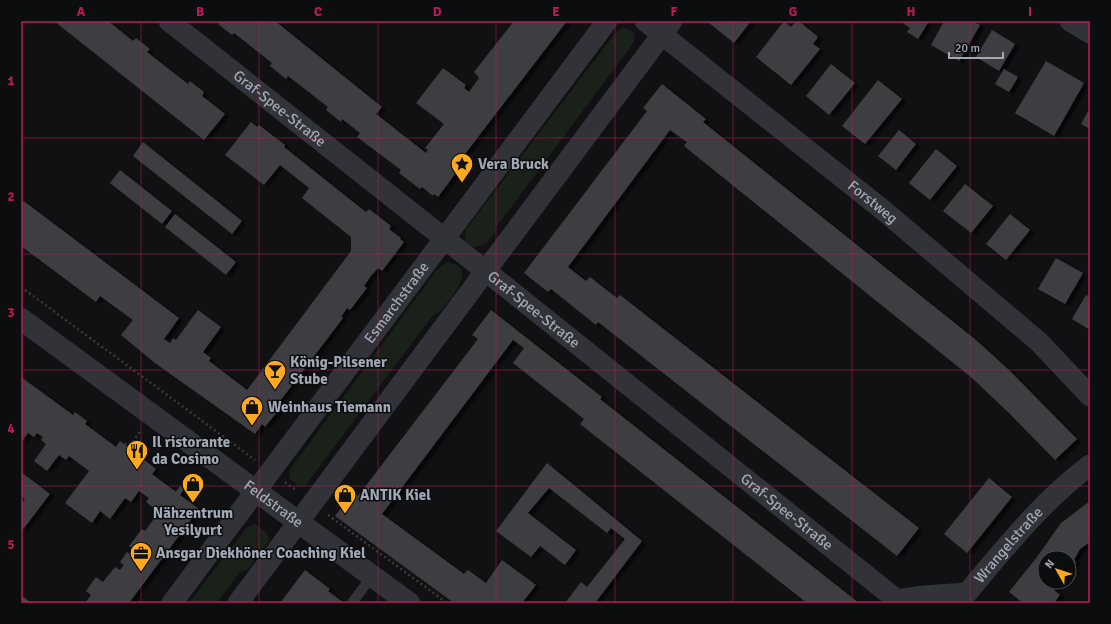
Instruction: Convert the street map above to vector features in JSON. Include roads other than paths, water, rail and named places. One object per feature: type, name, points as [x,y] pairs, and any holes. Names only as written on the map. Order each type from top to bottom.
[{"type":"street","name":"Graf-Spee-Straße","points":[[169,21],[485,271],[895,601]]},
{"type":"street","name":"Esmarchstraße","points":[[172,603],[443,238],[607,21]]},
{"type":"street","name":"Forstweg","points":[[644,21],[667,28],[1039,342],[1090,396]]},
{"type":"street","points":[[1070,21],[1090,33]]},
{"type":"street","points":[[238,603],[667,28]]},
{"type":"street","name":"Feldstraße","points":[[21,319],[409,603]]},
{"type":"street","name":"Wrangelstraße","points":[[895,601],[924,596],[967,594],[1028,521],[1067,482],[1090,465]]},
{"type":"lane","points":[[352,603],[372,576]]},
{"type":"place","name":"Vera Bruck","points":[[462,184]]},
{"type":"place","name":"König-Pilsener Stube","points":[[275,390]]},
{"type":"place","name":"Weinhaus Tiemann","points":[[252,426]]},
{"type":"place","name":"Il ristorante da Cosimo","points":[[137,470]]},
{"type":"place","name":"Nähzentrum Yesilyurt","points":[[193,504]]},
{"type":"place","name":"ANTIK Kiel","points":[[345,514]]},
{"type":"place","name":"Ansgar Diekhöner Coaching Kiel","points":[[141,572]]}]
